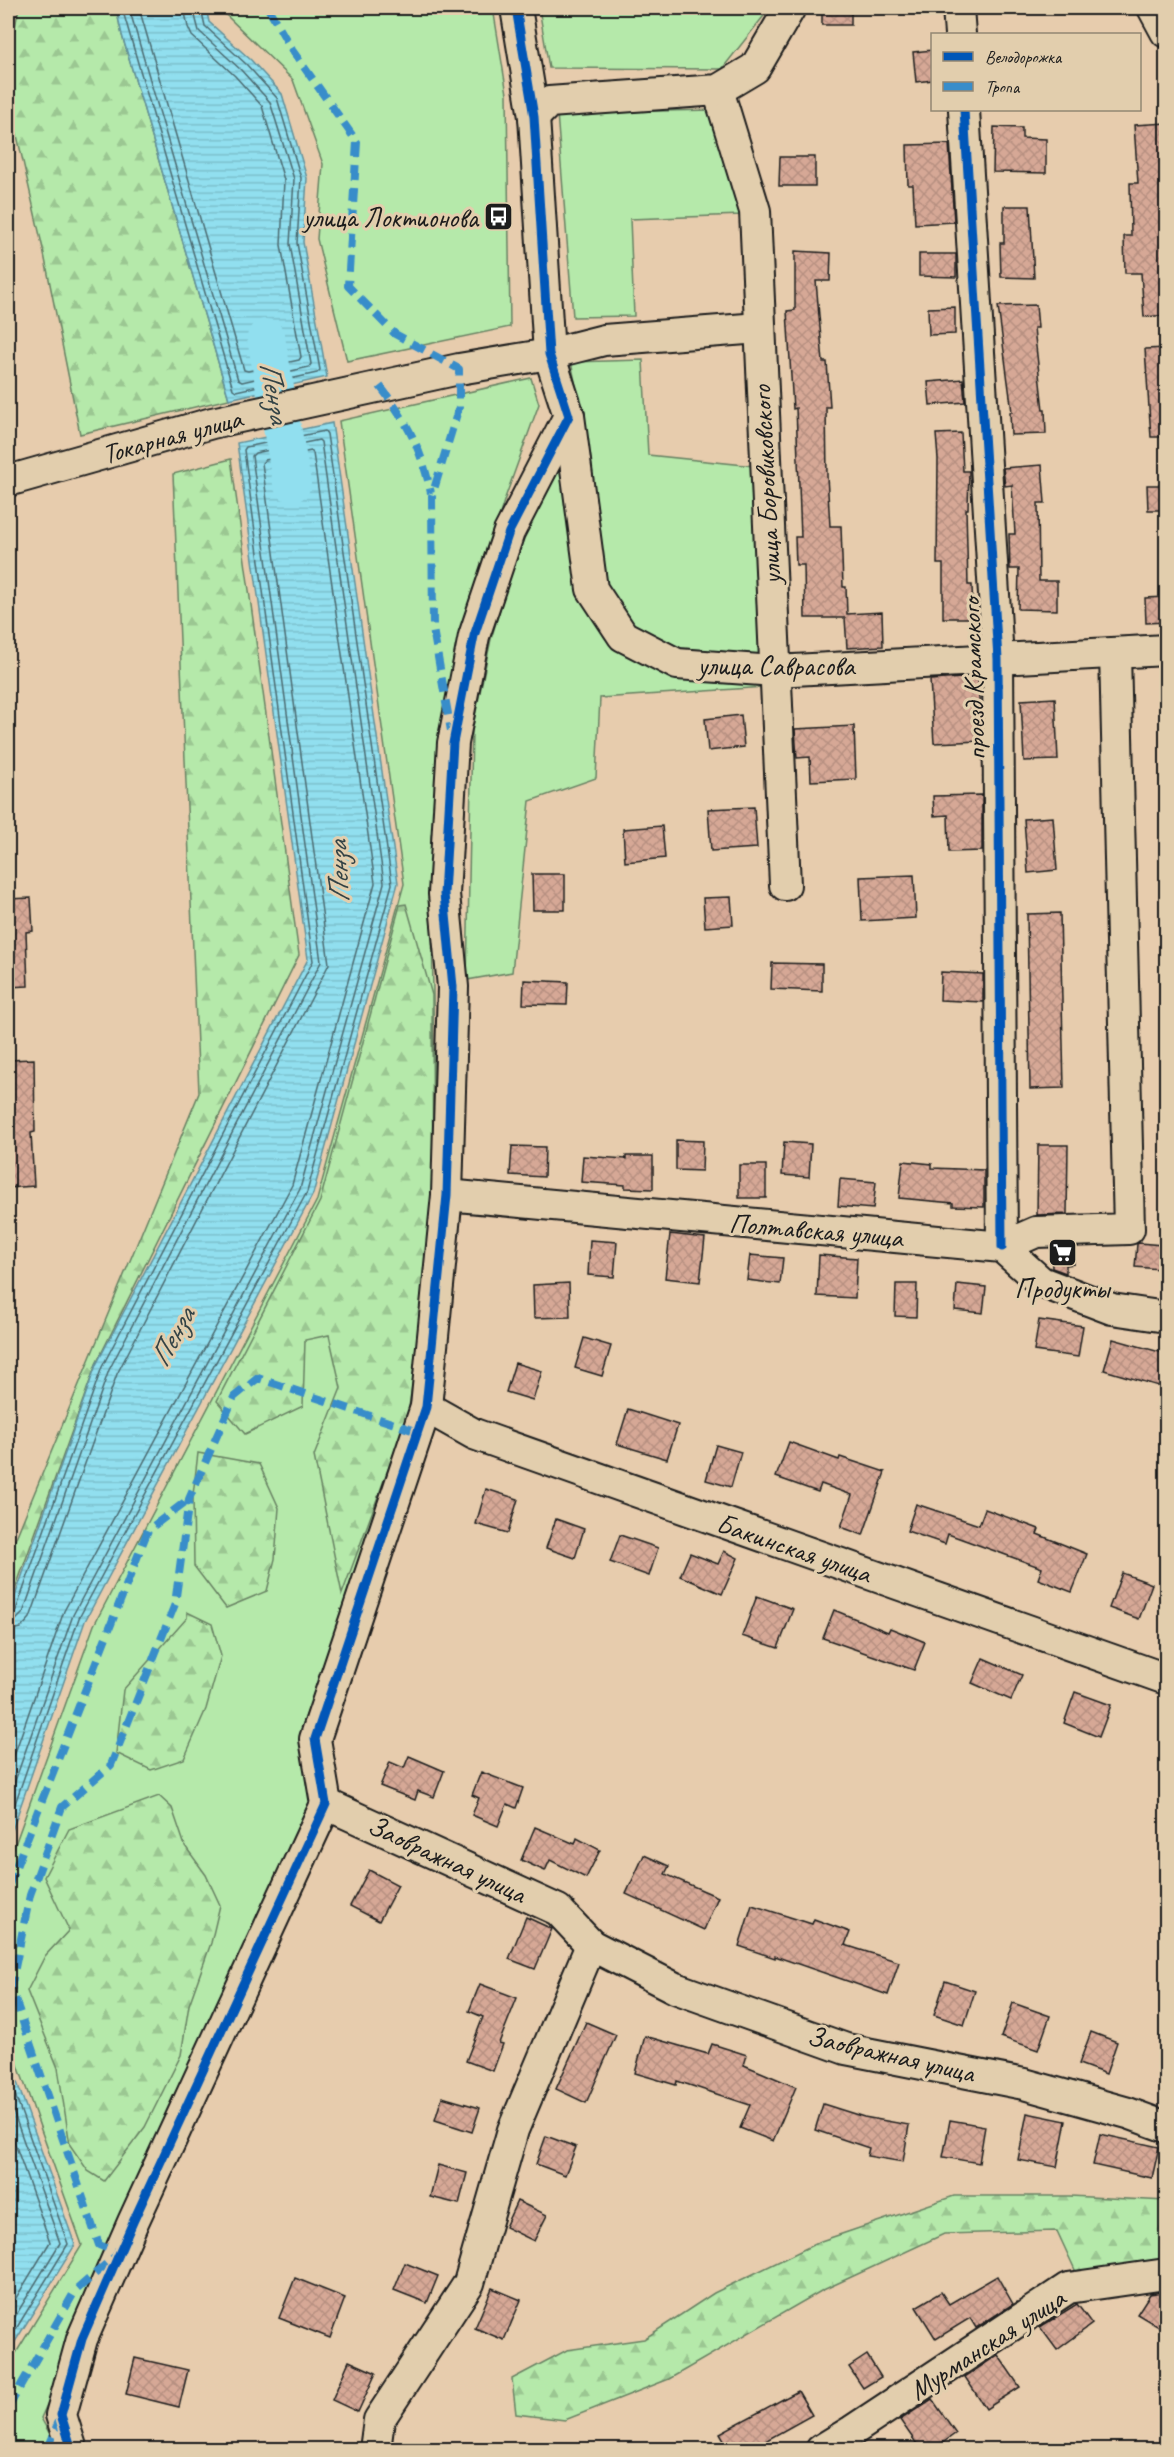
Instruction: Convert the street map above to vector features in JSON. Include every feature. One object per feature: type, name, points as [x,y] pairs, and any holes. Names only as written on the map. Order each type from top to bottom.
[{"type":"street","points":[[516,8],[534,117]]},
{"type":"street","points":[[534,117],[549,102],[718,90],[755,68],[790,8]]},
{"type":"street","points":[[958,8],[960,33]]},
{"type":"street","points":[[1153,8],[1167,32]]},
{"type":"street","name":"улица Боровиковского","points":[[718,90],[755,211],[785,885]]},
{"type":"street","name":"проезд Крамского","points":[[964,111],[998,659],[1002,1247]]},
{"type":"street","name":"улица Саврасова","points":[[534,117],[549,354],[569,416],[592,589],[622,636],[677,664],[775,671],[1167,650]]},
{"type":"street","name":"Токарная улица","points":[[8,481],[212,423],[459,369],[549,354],[604,340],[759,328]]},
{"type":"street","points":[[72,2450],[61,2415],[82,2338],[138,2211],[326,1804],[315,1739],[426,1407],[447,1195],[453,987],[444,894],[453,743],[474,636],[509,532],[569,416]]},
{"type":"street","points":[[1115,652],[1129,1229],[1036,1232],[1002,1247],[1041,1282],[1112,1310],[1167,1317]]},
{"type":"street","name":"Полтавская улица","points":[[447,1195],[1002,1247]]},
{"type":"street","name":"Бакинская улица","points":[[426,1407],[474,1434],[1167,1679]]},
{"type":"street","name":"Заовражная улица","points":[[326,1804],[558,1910],[591,1945],[675,1988],[846,2049],[1024,2084],[1128,2113],[1167,2127]]},
{"type":"street","points":[[375,2450],[379,2420],[469,2283],[513,2130],[591,1945]]},
{"type":"street","name":"Мурманская улица","points":[[821,2450],[1068,2288],[1167,2274]]},
{"type":"green space","points":[[19,8],[116,8],[229,399],[80,434],[43,249],[8,96],[8,59]]},
{"type":"green space","points":[[222,8],[493,8],[507,94],[510,327],[347,361],[317,239],[323,164],[293,80],[223,12]]},
{"type":"green space","points":[[539,8],[770,8],[722,69],[549,68]]},
{"type":"green space","points":[[714,110],[742,215],[630,219],[634,316],[573,317],[557,113]]},
{"type":"green space","points":[[643,360],[648,455],[754,466],[765,655],[681,648],[635,626],[604,580],[591,460],[571,362]]},
{"type":"green space","points":[[531,378],[539,404],[504,501],[462,634],[431,837],[436,1226],[406,1441],[301,1729],[314,1805],[41,2418],[58,2449],[8,2449],[8,2366],[82,2245],[8,2037],[8,1864],[94,1625],[317,1200],[404,884],[339,421]]},
{"type":"green space","points":[[564,454],[577,590],[605,638],[673,672],[766,687],[600,698],[596,778],[530,801],[512,972],[467,980],[472,731],[491,639],[520,543]]},
{"type":"green space","points":[[231,459],[299,955],[96,1364],[8,1609],[8,1557],[199,1093],[173,474]]},
{"type":"green space","points":[[406,904],[432,995],[433,1228],[408,1415],[342,1594],[314,1456],[341,1388],[329,1335],[305,1340],[303,1406],[245,1434],[217,1401],[320,1201],[400,905]]},
{"type":"green space","points":[[198,1453],[259,1464],[279,1508],[275,1559],[267,1591],[226,1608],[194,1566],[193,1495]]},
{"type":"green space","points":[[187,1612],[212,1624],[221,1656],[206,1709],[184,1759],[151,1770],[116,1753],[123,1690],[187,1618]]},
{"type":"green space","points":[[159,1796],[172,1808],[185,1846],[206,1875],[220,1905],[211,1943],[189,2005],[181,2055],[145,2127],[104,2181],[88,2171],[70,2145],[58,2068],[27,1991],[45,1956],[69,1930],[44,1877],[69,1829]]},
{"type":"green space","points":[[954,2196],[1070,2196],[1166,2201],[1166,2262],[1076,2272],[1057,2231],[944,2234],[821,2291],[669,2379],[565,2420],[516,2414],[512,2379],[567,2350],[644,2339],[714,2293],[821,2241]]},
{"type":"water","points":[[116,8],[206,8],[209,22],[251,60],[282,94],[307,178],[303,242],[327,377],[229,399]]},
{"type":"water","points":[[332,423],[398,883],[313,1194],[85,1621],[8,1842],[8,1616],[96,1365],[308,959],[237,443]]},
{"type":"water","points":[[8,2057],[75,2245],[8,2353]]},
{"type":"building","points":[[822,8],[851,8],[851,25],[822,25]]},
{"type":"building","points":[[931,50],[931,80],[916,82],[913,52]]},
{"type":"building","points":[[1167,123],[1167,315],[1144,317],[1141,273],[1125,273],[1124,236],[1131,236],[1130,183],[1138,183],[1134,125]]},
{"type":"building","points":[[994,127],[1022,128],[1022,138],[1046,139],[1046,173],[993,172]]},
{"type":"building","points":[[949,144],[954,222],[915,224],[913,185],[908,185],[907,145]]},
{"type":"building","points":[[780,157],[815,157],[815,186],[779,186]]},
{"type":"building","points":[[1004,206],[1030,206],[1034,278],[1001,277],[1000,243],[1004,243]]},
{"type":"building","points":[[795,251],[831,253],[830,281],[816,281],[823,362],[827,362],[830,407],[826,407],[830,526],[841,526],[843,587],[846,587],[847,614],[882,612],[883,646],[847,648],[845,618],[805,618],[804,565],[796,565],[795,537],[801,537],[796,408],[793,409],[787,311],[795,310]]},
{"type":"building","points":[[919,254],[956,254],[956,277],[919,276]]},
{"type":"building","points":[[1036,305],[1038,328],[1034,328],[1046,434],[1011,435],[1010,412],[1012,412],[998,306]]},
{"type":"building","points":[[955,307],[955,334],[929,335],[928,308]]},
{"type":"building","points":[[1167,348],[1167,437],[1151,437],[1145,349]]},
{"type":"building","points":[[963,379],[965,402],[930,405],[928,382]]},
{"type":"building","points":[[961,433],[963,471],[969,471],[968,509],[966,509],[968,585],[972,585],[973,618],[943,618],[943,564],[937,564],[938,459],[936,434]]},
{"type":"building","points":[[1042,465],[1045,503],[1038,503],[1039,581],[1057,581],[1057,610],[1018,609],[1019,569],[1010,569],[1009,534],[1015,534],[1012,485],[1005,486],[1003,468]]},
{"type":"building","points":[[1147,485],[1167,485],[1167,510],[1148,510]]},
{"type":"building","points":[[1167,597],[1167,622],[1146,623],[1145,598]]},
{"type":"building","points":[[978,677],[981,741],[934,743],[930,680]]},
{"type":"building","points":[[1055,698],[1058,760],[1024,761],[1021,700]]},
{"type":"building","points":[[741,715],[744,747],[708,751],[705,719]]},
{"type":"building","points":[[854,726],[856,779],[811,781],[810,757],[797,758],[795,729]]},
{"type":"building","points":[[982,795],[982,851],[949,852],[948,815],[934,816],[933,796]]},
{"type":"building","points":[[754,807],[757,848],[711,851],[708,809]]},
{"type":"building","points":[[1053,817],[1057,870],[1028,873],[1024,819]]},
{"type":"building","points":[[662,826],[665,858],[625,862],[623,829]]},
{"type":"building","points":[[532,874],[565,874],[565,910],[533,910]]},
{"type":"building","points":[[914,875],[916,918],[862,921],[860,877]]},
{"type":"building","points":[[731,897],[733,925],[705,927],[703,898]]},
{"type":"building","points":[[31,898],[33,931],[26,932],[28,986],[8,987],[8,899]]},
{"type":"building","points":[[1060,913],[1064,1088],[1030,1089],[1027,914]]},
{"type":"building","points":[[772,963],[822,964],[822,991],[771,989]]},
{"type":"building","points":[[941,972],[983,974],[983,1002],[940,1000]]},
{"type":"building","points":[[524,980],[568,982],[567,1005],[523,1004]]},
{"type":"building","points":[[34,1059],[35,1132],[31,1133],[34,1186],[8,1188],[8,1060]]},
{"type":"building","points":[[676,1140],[703,1141],[702,1171],[676,1170]]},
{"type":"building","points":[[784,1142],[811,1144],[809,1177],[782,1175]]},
{"type":"building","points":[[1038,1145],[1068,1145],[1067,1214],[1037,1215]]},
{"type":"building","points":[[512,1146],[545,1147],[544,1177],[510,1175]]},
{"type":"building","points":[[583,1156],[626,1159],[626,1156],[653,1156],[653,1189],[581,1182]]},
{"type":"building","points":[[903,1161],[932,1164],[932,1168],[984,1170],[984,1207],[953,1206],[953,1203],[899,1198]]},
{"type":"building","points":[[739,1165],[766,1165],[766,1198],[739,1198]]},
{"type":"building","points":[[840,1179],[876,1182],[873,1209],[838,1206]]},
{"type":"building","points":[[670,1234],[705,1238],[700,1282],[665,1278]]},
{"type":"building","points":[[590,1240],[617,1242],[614,1277],[588,1275]]},
{"type":"building","points":[[1137,1244],[1162,1245],[1160,1269],[1135,1267]]},
{"type":"building","name":"Продукты","points":[[1072,1248],[1074,1264],[1066,1265],[1066,1273],[1052,1268],[1051,1249]]},
{"type":"building","points":[[750,1255],[783,1258],[780,1284],[747,1280]]},
{"type":"building","points":[[819,1255],[857,1258],[855,1298],[817,1296]]},
{"type":"building","points":[[569,1283],[570,1317],[534,1318],[533,1285]]},
{"type":"building","points":[[896,1284],[917,1284],[916,1317],[895,1316]]},
{"type":"building","points":[[957,1284],[986,1287],[983,1313],[955,1310]]},
{"type":"building","points":[[1039,1320],[1083,1326],[1078,1357],[1034,1351]]},
{"type":"building","points":[[584,1338],[611,1346],[602,1376],[575,1368]]},
{"type":"building","points":[[1113,1339],[1167,1354],[1167,1372],[1162,1387],[1104,1370]]},
{"type":"building","points":[[515,1363],[542,1371],[533,1400],[506,1392]]},
{"type":"building","points":[[628,1409],[678,1425],[667,1459],[617,1444]]},
{"type":"building","points":[[789,1442],[839,1460],[840,1457],[885,1472],[863,1535],[841,1527],[852,1495],[821,1484],[818,1492],[776,1477]]},
{"type":"building","points":[[716,1445],[741,1452],[731,1487],[706,1480]]},
{"type":"building","points":[[486,1489],[518,1499],[508,1533],[476,1524]]},
{"type":"building","points":[[916,1504],[979,1525],[985,1509],[1039,1529],[1037,1534],[1087,1554],[1072,1592],[1038,1579],[1042,1568],[948,1534],[945,1544],[907,1531]]},
{"type":"building","points":[[556,1519],[584,1529],[575,1558],[546,1548]]},
{"type":"building","points":[[620,1535],[658,1548],[649,1576],[610,1562]]},
{"type":"building","points":[[724,1551],[738,1558],[722,1594],[680,1576],[690,1553],[718,1564]]},
{"type":"building","points":[[1122,1573],[1152,1584],[1139,1619],[1109,1608]]},
{"type":"building","points":[[757,1596],[793,1609],[778,1648],[742,1636]]},
{"type":"building","points":[[834,1610],[888,1632],[890,1628],[925,1642],[914,1670],[823,1638]]},
{"type":"building","points":[[983,1658],[1022,1675],[1011,1700],[972,1683]]},
{"type":"building","points":[[1075,1692],[1111,1705],[1099,1737],[1064,1723]]},
{"type":"building","points":[[409,1756],[444,1771],[434,1797],[418,1791],[415,1800],[380,1786],[390,1762],[404,1768]]},
{"type":"building","points":[[481,1772],[523,1788],[516,1808],[507,1804],[498,1826],[472,1815],[479,1798],[472,1795]]},
{"type":"building","points":[[535,1827],[575,1844],[577,1838],[600,1850],[586,1878],[550,1860],[545,1871],[521,1860]]},
{"type":"building","points":[[644,1855],[669,1866],[665,1874],[718,1897],[704,1930],[626,1894]]},
{"type":"building","points":[[369,1870],[398,1885],[379,1921],[350,1906]]},
{"type":"building","points":[[752,1905],[812,1924],[814,1919],[850,1932],[845,1945],[899,1962],[888,1995],[739,1946]]},
{"type":"building","points":[[526,1917],[552,1929],[535,1969],[509,1959]]},
{"type":"building","points":[[945,1981],[975,1991],[964,2025],[934,2015]]},
{"type":"building","points":[[480,1984],[517,1998],[499,2043],[503,2044],[493,2071],[466,2061],[483,2017],[469,2011]]},
{"type":"building","points":[[1013,2003],[1050,2016],[1038,2050],[1001,2037]]},
{"type":"building","points":[[586,2022],[616,2035],[586,2103],[556,2089]]},
{"type":"building","points":[[1091,2032],[1117,2042],[1106,2074],[1079,2064]]},
{"type":"building","points":[[645,2036],[708,2054],[712,2044],[747,2055],[744,2065],[796,2087],[773,2141],[740,2128],[750,2105],[677,2081],[676,2085],[635,2073]]},
{"type":"building","points":[[442,2097],[480,2108],[472,2132],[435,2120]]},
{"type":"building","points":[[823,2104],[864,2117],[909,2125],[903,2162],[867,2156],[869,2148],[815,2130]]},
{"type":"building","points":[[1027,2113],[1066,2121],[1057,2167],[1018,2160]]},
{"type":"building","points":[[950,2120],[985,2126],[979,2163],[943,2157]]},
{"type":"building","points":[[1100,2134],[1159,2147],[1152,2178],[1093,2165]]},
{"type":"building","points":[[546,2136],[576,2147],[565,2175],[536,2164]]},
{"type":"building","points":[[438,2165],[467,2173],[459,2204],[430,2197]]},
{"type":"building","points":[[517,2201],[547,2215],[534,2241],[505,2227]]},
{"type":"building","points":[[405,2263],[438,2276],[427,2303],[394,2290]]},
{"type":"building","points":[[997,2276],[1013,2304],[976,2328],[970,2318],[936,2339],[916,2307],[941,2292],[949,2304]]},
{"type":"building","points":[[295,2278],[345,2298],[330,2338],[279,2318]]},
{"type":"building","points":[[492,2288],[521,2300],[504,2340],[475,2328]]},
{"type":"building","points":[[1162,2292],[1167,2295],[1167,2332],[1137,2314],[1150,2294]]},
{"type":"building","points":[[1077,2304],[1092,2324],[1057,2350],[1040,2327]]},
{"type":"building","points":[[867,2355],[881,2377],[863,2388],[849,2367]]},
{"type":"building","points":[[998,2355],[1020,2387],[986,2409],[965,2377]]},
{"type":"building","points":[[135,2358],[188,2370],[179,2407],[126,2394]]},
{"type":"building","points":[[349,2361],[376,2373],[358,2412],[332,2400]]},
{"type":"building","points":[[798,2391],[812,2415],[749,2450],[730,2450],[720,2433]]},
{"type":"building","points":[[932,2399],[956,2433],[933,2450],[921,2450],[900,2420]]},
{"type":"waterway","name":"Пенза","points":[[266,338],[292,483]]},
{"type":"marked path","points":[[268,8],[292,50],[357,142],[348,286],[395,334],[459,369],[459,407],[432,496],[433,629],[451,731]]},
{"type":"marked path","points":[[380,386],[412,436],[423,463],[431,493]]},
{"type":"marked path","points":[[8,2408],[75,2291],[119,2253],[99,2245],[11,1987],[30,1895],[62,1807],[111,1765],[175,1604],[189,1499],[234,1397],[258,1378],[418,1432]]},
{"type":"marked path","points":[[8,1887],[148,1530],[189,1499]]},
{"type":"marked path","points":[[46,2450],[61,2417]]},
{"type":"cycle path","points":[[72,2450],[61,2415],[82,2339],[133,2222],[326,1804],[315,1739],[426,1407],[447,1195],[453,987],[444,894],[453,743],[474,636],[509,532],[569,416],[549,354],[534,117],[516,8]]},
{"type":"cycle path","points":[[964,111],[998,659],[1002,1247]]},
{"type":"place","name":"улица Локтионова","points":[[499,217]]},
{"type":"place","name":"Продукты","points":[[1062,1252]]}]
